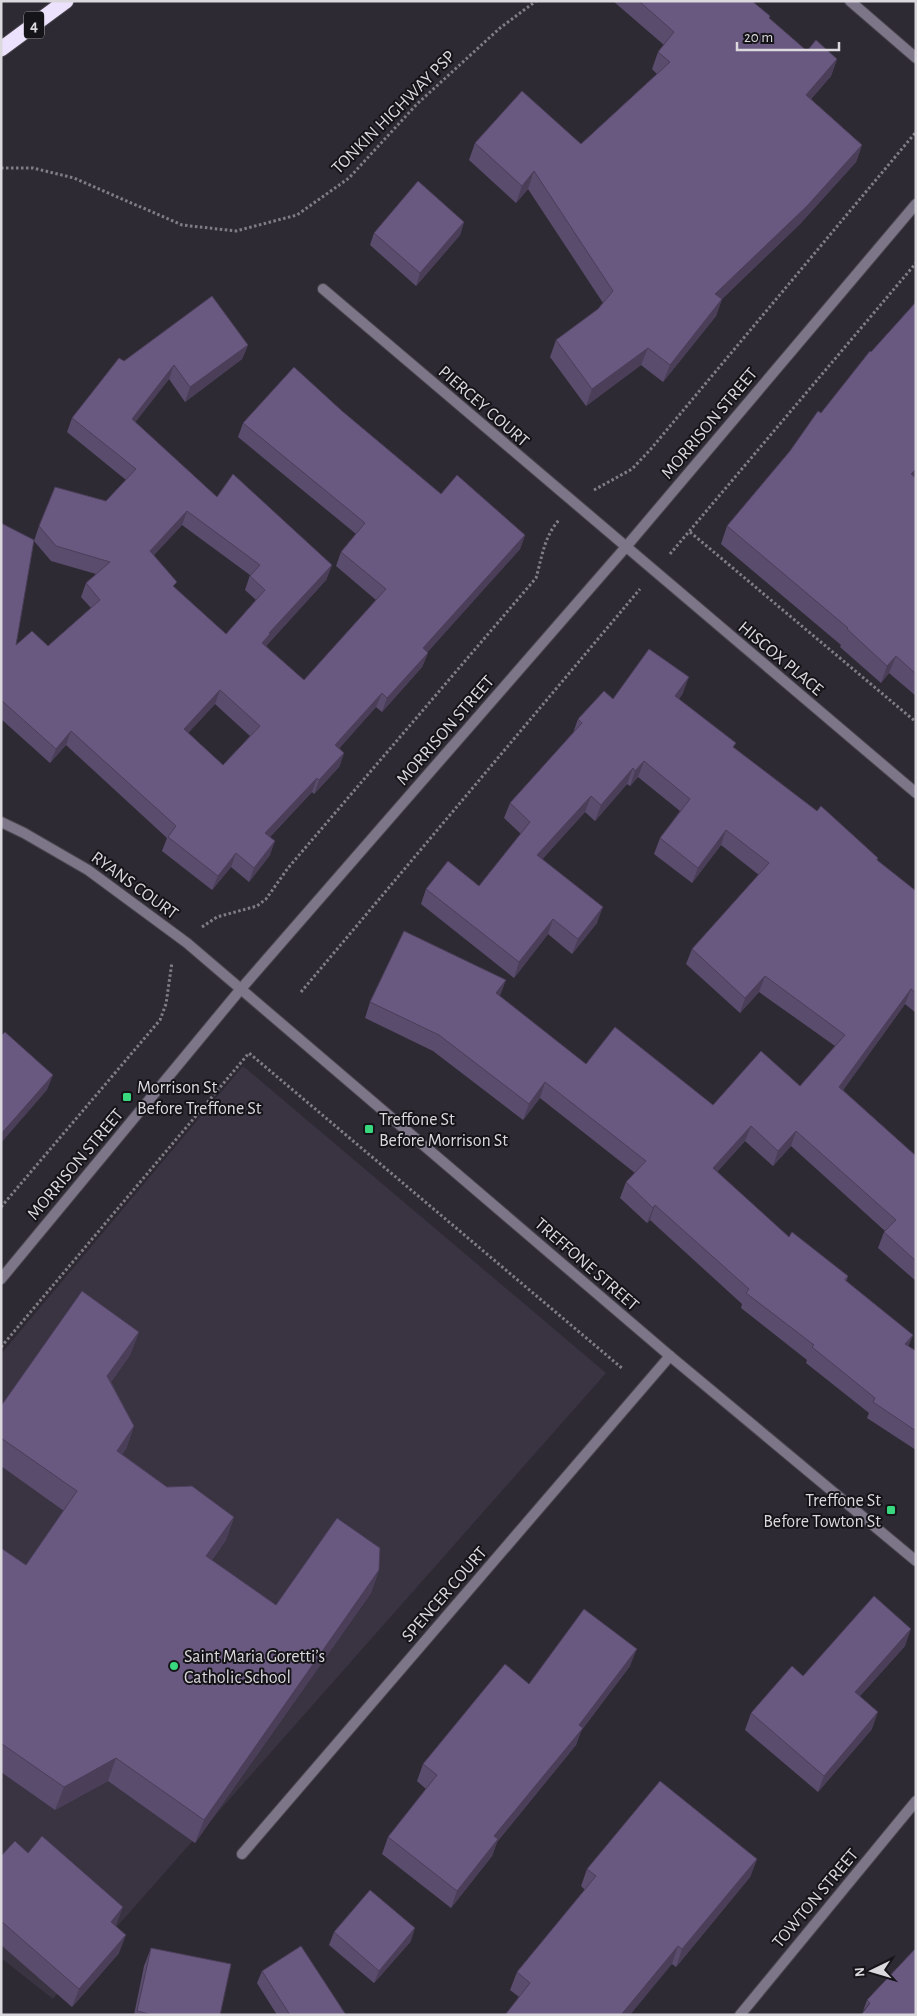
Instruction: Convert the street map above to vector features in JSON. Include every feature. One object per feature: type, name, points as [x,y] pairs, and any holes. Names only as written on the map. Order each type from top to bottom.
[{"type":"highway","name":"4","points":[[1,49],[66,1]]},
{"type":"street","points":[[850,1],[916,58]]},
{"type":"street","name":"MORRISON STREET","points":[[1,1279],[240,990],[625,548],[916,204]]},
{"type":"street","name":"PIERCEY COURT","points":[[323,289],[625,548]]},
{"type":"street","name":"HISCOX PLACE","points":[[625,548],[916,793]]},
{"type":"street","name":"RYANS COURT","points":[[1,822],[88,870],[187,943],[240,990]]},
{"type":"street","name":"TREFFONE STREET","points":[[240,990],[670,1356],[916,1561]]},
{"type":"street","name":"SPENCER COURT","points":[[242,1854],[670,1356]]},
{"type":"street","name":"TOWTON STREET","points":[[740,2015],[916,1801]]},
{"type":"path","name":"TONKIN HIGHWAY PSP","points":[[1,168],[33,168],[74,178],[182,225],[236,231],[298,216],[349,178],[417,104],[500,28],[536,1]]},
{"type":"path","points":[[200,928],[217,918],[257,906],[266,900],[294,860],[536,578],[542,549],[548,535],[574,504],[580,497],[632,469],[650,450],[916,132]]},
{"type":"path","points":[[300,992],[916,263]]},
{"type":"path","points":[[655,572],[691,530],[916,722]]},
{"type":"path","points":[[1,1207],[160,1020],[166,1004],[172,962]]},
{"type":"path","points":[[1,1347],[249,1053],[623,1369]]},
{"type":"shaded area","name":"Saint Maria Goretti’s Catholic School","points":[[243,1066],[606,1373],[53,1999],[1,1958],[1,1354]]},
{"type":"building","points":[[639,1],[752,1],[807,51],[816,40],[837,59],[806,95],[862,145],[807,206],[715,294],[722,299],[670,365],[648,348],[592,389],[556,340],[598,309],[613,291],[534,171],[522,186],[475,143],[522,91],[581,144],[670,62],[658,52],[674,32]]},
{"type":"building","points":[[418,181],[464,222],[420,273],[374,233]]},
{"type":"building","points":[[212,296],[248,345],[190,387],[174,365],[132,419],[217,497],[233,474],[332,565],[262,643],[304,680],[386,589],[341,552],[365,523],[243,423],[294,367],[342,411],[441,494],[457,475],[525,535],[423,648],[428,653],[387,698],[382,693],[335,745],[344,753],[319,780],[317,778],[265,833],[275,841],[254,868],[236,853],[218,876],[168,837],[176,826],[71,731],[56,749],[1,700],[1,523],[34,540],[16,645],[32,631],[48,646],[100,600],[86,583],[110,562],[56,546],[39,526],[55,487],[106,501],[136,469],[72,418],[119,358],[124,361]],"holes":[[[187,511],[260,565],[250,576],[265,590],[226,634],[173,586],[177,582],[150,551]],[[220,690],[260,726],[223,765],[184,729]]]},
{"type":"building","points":[[916,302],[916,469],[911,474],[916,478],[916,674],[896,656],[887,666],[848,628],[727,526],[790,451],[818,411],[821,413],[870,351]]},
{"type":"building","points":[[649,649],[689,677],[675,696],[736,743],[733,747],[817,811],[821,806],[878,858],[877,860],[916,891],[916,993],[911,989],[839,1087],[916,1156],[916,1261],[884,1232],[896,1220],[796,1131],[778,1151],[751,1126],[713,1168],[789,1237],[792,1232],[848,1276],[845,1280],[913,1335],[905,1344],[916,1351],[916,1431],[873,1402],[875,1398],[812,1347],[814,1345],[746,1293],[749,1289],[655,1205],[653,1208],[626,1182],[646,1161],[545,1082],[529,1104],[439,1035],[370,1002],[404,931],[506,980],[496,993],[586,1064],[615,1027],[713,1105],[761,1051],[800,1086],[845,1035],[765,976],[745,998],[692,949],[769,863],[726,830],[698,868],[660,838],[690,799],[644,761],[635,771],[633,768],[601,805],[591,796],[537,855],[603,907],[578,939],[553,919],[519,962],[426,889],[448,861],[479,886],[530,822],[510,803],[582,723],[578,719],[604,691],[613,699]]},
{"type":"building","points":[[5,1032],[53,1075],[1,1134],[1,1036]]},
{"type":"building","points":[[82,1291],[139,1332],[107,1376],[134,1426],[117,1451],[167,1487],[192,1486],[234,1517],[206,1556],[276,1605],[337,1518],[380,1548],[379,1570],[204,1820],[116,1758],[64,1787],[1,1742],[1,1548],[26,1565],[77,1491],[1,1438],[1,1406]]},
{"type":"building","points":[[874,1596],[911,1629],[855,1692],[878,1712],[824,1776],[751,1713],[792,1666],[803,1676]]},
{"type":"building","points":[[584,1609],[637,1649],[579,1725],[583,1728],[494,1836],[498,1839],[457,1891],[388,1837],[437,1775],[423,1764],[505,1664],[529,1684]]},
{"type":"building","points":[[660,1781],[757,1859],[682,1949],[678,1946],[621,2015],[505,2015],[530,1983],[517,1972],[596,1876],[587,1869]]},
{"type":"building","points":[[42,1836],[123,1907],[111,1922],[126,1935],[79,1989],[1,1921],[1,1856],[15,1841],[28,1853]]},
{"type":"building","points":[[370,1890],[415,1928],[379,1971],[334,1932]]},
{"type":"building","points":[[301,1946],[346,2015],[290,2015],[262,1971]]},
{"type":"building","points":[[151,1948],[231,1964],[220,2015],[153,2015],[137,2011]]},
{"type":"building","points":[[916,1948],[916,2015],[861,2015],[870,2003],[867,2000]]},
{"type":"place","name":"Morrison St Before Treffone St","points":[[127,1097]]},
{"type":"place","name":"Treffone St Before Morrison St","points":[[369,1129]]},
{"type":"place","name":"Treffone St Before Towton St","points":[[891,1510]]},
{"type":"place","name":"Saint Maria Goretti’s Catholic School","points":[[174,1666]]}]
